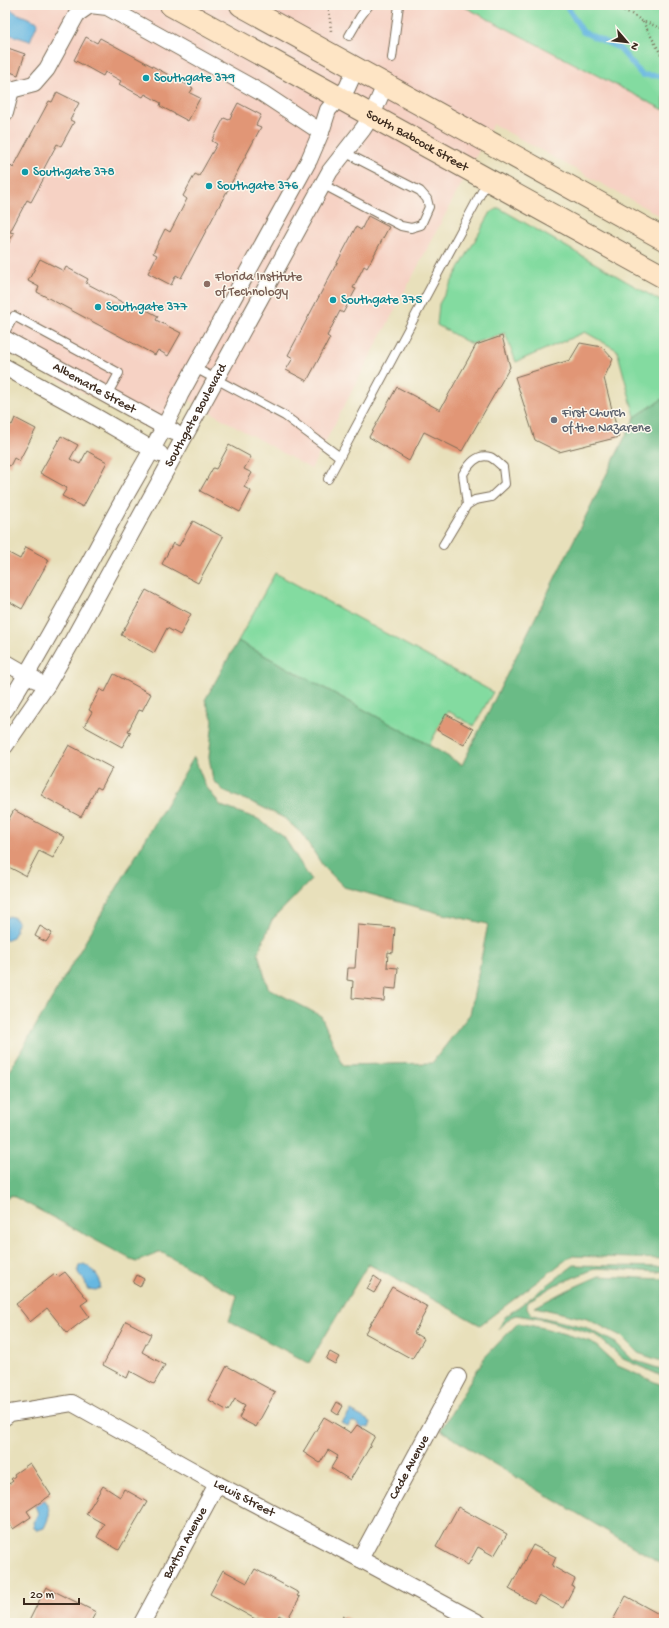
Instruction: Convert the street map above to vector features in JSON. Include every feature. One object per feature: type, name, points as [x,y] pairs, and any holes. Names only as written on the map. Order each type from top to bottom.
[{"type":"main road","name":"South Babcock Street","points":[[171,5],[664,277]]},
{"type":"main road","points":[[241,5],[664,239]]},
{"type":"street","points":[[5,113],[8,88],[34,84],[47,69],[77,14],[90,5],[107,8],[262,93],[322,132]]},
{"type":"street","name":"Southgate Boulevard","points":[[5,710],[27,674],[166,427],[194,368],[309,160],[322,132],[328,110],[347,88],[356,68]]},
{"type":"street","name":"Southgate Boulevard","points":[[5,746],[46,685],[73,640],[322,184],[372,115],[385,85]]},
{"type":"street","name":"Albemarle Street","points":[[5,339],[184,437]]},
{"type":"street","name":"Albemarle Street","points":[[5,367],[171,460]]},
{"type":"street","points":[[96,417],[107,395]]},
{"type":"street","points":[[5,662],[46,685]]},
{"type":"street","name":"Cade Avenue","points":[[360,1559],[458,1377]]},
{"type":"street","name":"Lewis Street","points":[[7,1412],[72,1403],[217,1484],[360,1559],[461,1619],[479,1623]]},
{"type":"street","name":"Barton Avenue","points":[[142,1623],[217,1484]]},
{"type":"lane","points":[[348,36],[360,17],[370,5]]},
{"type":"lane","points":[[392,58],[399,5]]},
{"type":"lane","points":[[322,184],[401,226],[411,228],[421,225],[429,207],[427,199],[420,191],[344,152]]},
{"type":"lane","points":[[328,479],[488,180]]},
{"type":"lane","points":[[5,332],[14,316],[119,373],[107,395]]},
{"type":"lane","points":[[194,368],[284,416],[340,457]]},
{"type":"lane","points":[[443,545],[467,505],[475,500],[491,497],[505,484],[503,467],[490,458],[477,458],[470,463],[463,474],[467,505]]},
{"type":"path","points":[[609,5],[630,12],[642,21],[664,29]]},
{"type":"path","points":[[329,10],[331,32]]},
{"type":"path","points":[[642,21],[652,40],[664,57]]},
{"type":"shaded area","name":"Florida Institute of Technology","points":[[5,5],[664,5],[664,218],[493,124],[311,469],[180,395],[159,434],[5,350]]},
{"type":"green space","points":[[461,5],[664,5],[664,110]]},
{"type":"green space","points":[[499,208],[664,303],[664,398],[635,417],[617,350],[585,332],[516,362],[505,333],[471,344],[437,325],[439,304],[491,212]]},
{"type":"green space","points":[[664,398],[664,1259],[571,1256],[480,1325],[368,1264],[309,1363],[229,1321],[237,1296],[161,1252],[136,1262],[11,1195],[5,1200],[5,1078],[194,757],[205,785],[221,806],[258,819],[284,837],[311,880],[272,920],[258,953],[268,988],[321,1016],[343,1065],[432,1063],[470,1014],[488,924],[439,913],[344,887],[323,866],[302,834],[284,818],[256,804],[225,792],[213,780],[209,757],[213,720],[205,700],[238,641],[429,745],[462,765],[635,417]]},
{"type":"green space","points":[[275,573],[493,692],[474,726],[448,711],[429,745],[238,641]]},
{"type":"green space","points":[[574,1265],[664,1267],[664,1271],[657,1272],[597,1268],[555,1285],[530,1300],[527,1304],[527,1309],[532,1315],[585,1327],[616,1343],[633,1360],[664,1370],[664,1377],[623,1359],[596,1335],[546,1320],[516,1315],[511,1317],[498,1330],[505,1317]]},
{"type":"green space","points":[[599,1276],[664,1279],[664,1362],[638,1353],[621,1336],[587,1319],[535,1307],[561,1293]]},
{"type":"green space","points":[[518,1323],[544,1328],[592,1342],[618,1366],[664,1386],[664,1565],[479,1455],[441,1430],[485,1357]]},
{"type":"water","points":[[5,5],[16,13],[38,22],[30,41],[5,33]]},
{"type":"water","points":[[9,916],[15,918],[18,922],[13,937],[5,940],[5,919]]},
{"type":"water","points":[[84,1264],[96,1274],[100,1281],[100,1288],[96,1290],[87,1289],[85,1281],[78,1273],[79,1266]]},
{"type":"water","points":[[351,1411],[371,1422],[369,1428],[364,1427],[363,1429],[355,1422],[352,1422],[348,1426],[342,1423]]},
{"type":"water","points":[[44,1500],[48,1507],[49,1517],[44,1528],[38,1530],[34,1527],[33,1522],[38,1514],[35,1506]]},
{"type":"building","name":"Southgate 379","points":[[86,37],[97,43],[100,38],[193,88],[190,93],[200,98],[188,121],[160,106],[161,103],[145,94],[143,97],[119,84],[121,81],[105,72],[103,76],[74,60]]},
{"type":"building","points":[[5,47],[25,54],[18,75],[5,70]]},
{"type":"building","name":"Southgate 378","points":[[57,92],[79,103],[70,120],[74,122],[61,146],[57,144],[40,176],[44,178],[31,202],[27,200],[10,232],[14,233],[5,250],[5,177],[11,166],[13,168],[49,101],[52,102]]},
{"type":"building","name":"Southgate 376","points":[[238,103],[261,115],[256,125],[261,127],[181,278],[176,275],[171,285],[148,273],[157,255],[153,253],[165,229],[170,232],[187,199],[183,196],[195,174],[199,176],[217,144],[212,141],[224,118],[229,120]]},
{"type":"building","name":"Southgate 375","points":[[368,216],[389,227],[367,268],[364,266],[353,288],[356,289],[343,313],[340,311],[327,336],[330,338],[307,381],[286,370],[293,358],[288,355],[356,227],[361,230]]},
{"type":"building","name":"Southgate 377","points":[[40,259],[64,271],[66,267],[88,279],[86,283],[135,309],[137,305],[158,316],[156,320],[181,333],[168,356],[158,350],[155,355],[37,292],[39,287],[28,281]]},
{"type":"building","points":[[502,336],[510,367],[462,451],[424,432],[409,461],[369,437],[397,387],[440,410],[476,345]]},
{"type":"building","points":[[580,343],[602,347],[613,359],[604,378],[619,437],[559,452],[535,440],[515,377],[570,360]]},
{"type":"building","points":[[15,418],[36,429],[19,461],[14,458],[10,466],[5,463],[5,421],[12,425]]},
{"type":"building","points":[[61,436],[78,445],[70,459],[80,464],[87,451],[107,462],[83,507],[62,496],[67,488],[40,473]]},
{"type":"building","points":[[229,445],[251,457],[244,469],[252,473],[244,487],[251,491],[240,512],[200,491],[213,468],[216,469]]},
{"type":"building","points":[[193,521],[223,537],[198,583],[162,564],[173,543],[179,546]]},
{"type":"building","points":[[26,547],[49,560],[22,609],[5,599],[5,551],[20,559]]},
{"type":"building","points":[[146,590],[191,614],[180,635],[167,628],[154,653],[121,635]]},
{"type":"building","points":[[114,674],[151,694],[142,711],[139,710],[128,731],[131,732],[122,747],[84,726],[92,712],[89,710],[100,689],[105,692]]},
{"type":"building","points":[[446,714],[473,729],[464,745],[437,730]]},
{"type":"building","points":[[69,745],[112,768],[101,789],[97,787],[81,817],[41,795]]},
{"type":"building","points":[[14,810],[64,837],[53,858],[39,851],[26,876],[5,865],[5,826]]},
{"type":"building","points":[[358,925],[395,928],[393,953],[388,952],[387,967],[398,968],[396,989],[385,988],[384,1001],[352,998],[353,981],[347,980],[348,968],[355,968]]},
{"type":"building","points":[[40,926],[52,933],[46,942],[35,936]]},
{"type":"building","points":[[65,1272],[88,1300],[81,1305],[89,1316],[67,1333],[47,1308],[30,1322],[16,1304],[55,1274],[58,1277]]},
{"type":"building","points":[[137,1275],[144,1279],[140,1287],[133,1283]]},
{"type":"building","points":[[374,1276],[381,1281],[374,1293],[367,1289]]},
{"type":"building","points":[[392,1287],[428,1307],[414,1333],[424,1339],[412,1359],[365,1333]]},
{"type":"building","points":[[126,1321],[151,1334],[142,1352],[165,1365],[154,1384],[130,1371],[127,1378],[103,1365]]},
{"type":"building","points":[[330,1352],[339,1357],[335,1364],[326,1359]]},
{"type":"building","points":[[227,1366],[275,1392],[256,1427],[239,1418],[245,1405],[235,1399],[228,1411],[209,1400]]},
{"type":"building","points":[[337,1402],[343,1406],[338,1415],[332,1411]]},
{"type":"building","points":[[324,1417],[351,1433],[357,1425],[375,1436],[350,1480],[331,1468],[338,1456],[328,1450],[320,1463],[303,1452]]},
{"type":"building","points":[[30,1463],[51,1495],[27,1511],[31,1517],[13,1529],[5,1519],[5,1482],[7,1481],[9,1484],[13,1481],[11,1479],[15,1476],[14,1474]]},
{"type":"building","points":[[103,1486],[120,1497],[124,1489],[147,1502],[119,1550],[97,1537],[104,1524],[86,1514]]},
{"type":"building","points":[[458,1507],[507,1534],[494,1556],[478,1547],[468,1565],[436,1547]]},
{"type":"building","points":[[533,1545],[556,1557],[552,1566],[575,1579],[572,1586],[574,1587],[563,1608],[539,1595],[534,1603],[509,1589]]},
{"type":"building","points":[[255,1569],[299,1593],[297,1596],[300,1597],[287,1620],[279,1615],[274,1623],[268,1623],[258,1618],[257,1620],[210,1594],[223,1570],[247,1583]]},
{"type":"building","points":[[46,1587],[96,1612],[90,1623],[28,1623]]},
{"type":"building","points":[[626,1596],[664,1617],[664,1623],[618,1623],[613,1620]]},
{"type":"building","points":[[343,1616],[355,1623],[339,1623]]},
{"type":"waterway","points":[[566,5],[583,32],[619,48],[642,75],[664,76]]},
{"type":"place","name":"Southgate 379","points":[[146,78]]},
{"type":"place","name":"Southgate 378","points":[[25,172]]},
{"type":"place","name":"Southgate 376","points":[[209,186]]},
{"type":"place","name":"Florida Institute of Technology","points":[[207,284]]},
{"type":"place","name":"Southgate 375","points":[[333,300]]},
{"type":"place","name":"Southgate 377","points":[[98,307]]},
{"type":"place","name":"First Church of the Nazarene","points":[[554,420]]}]
